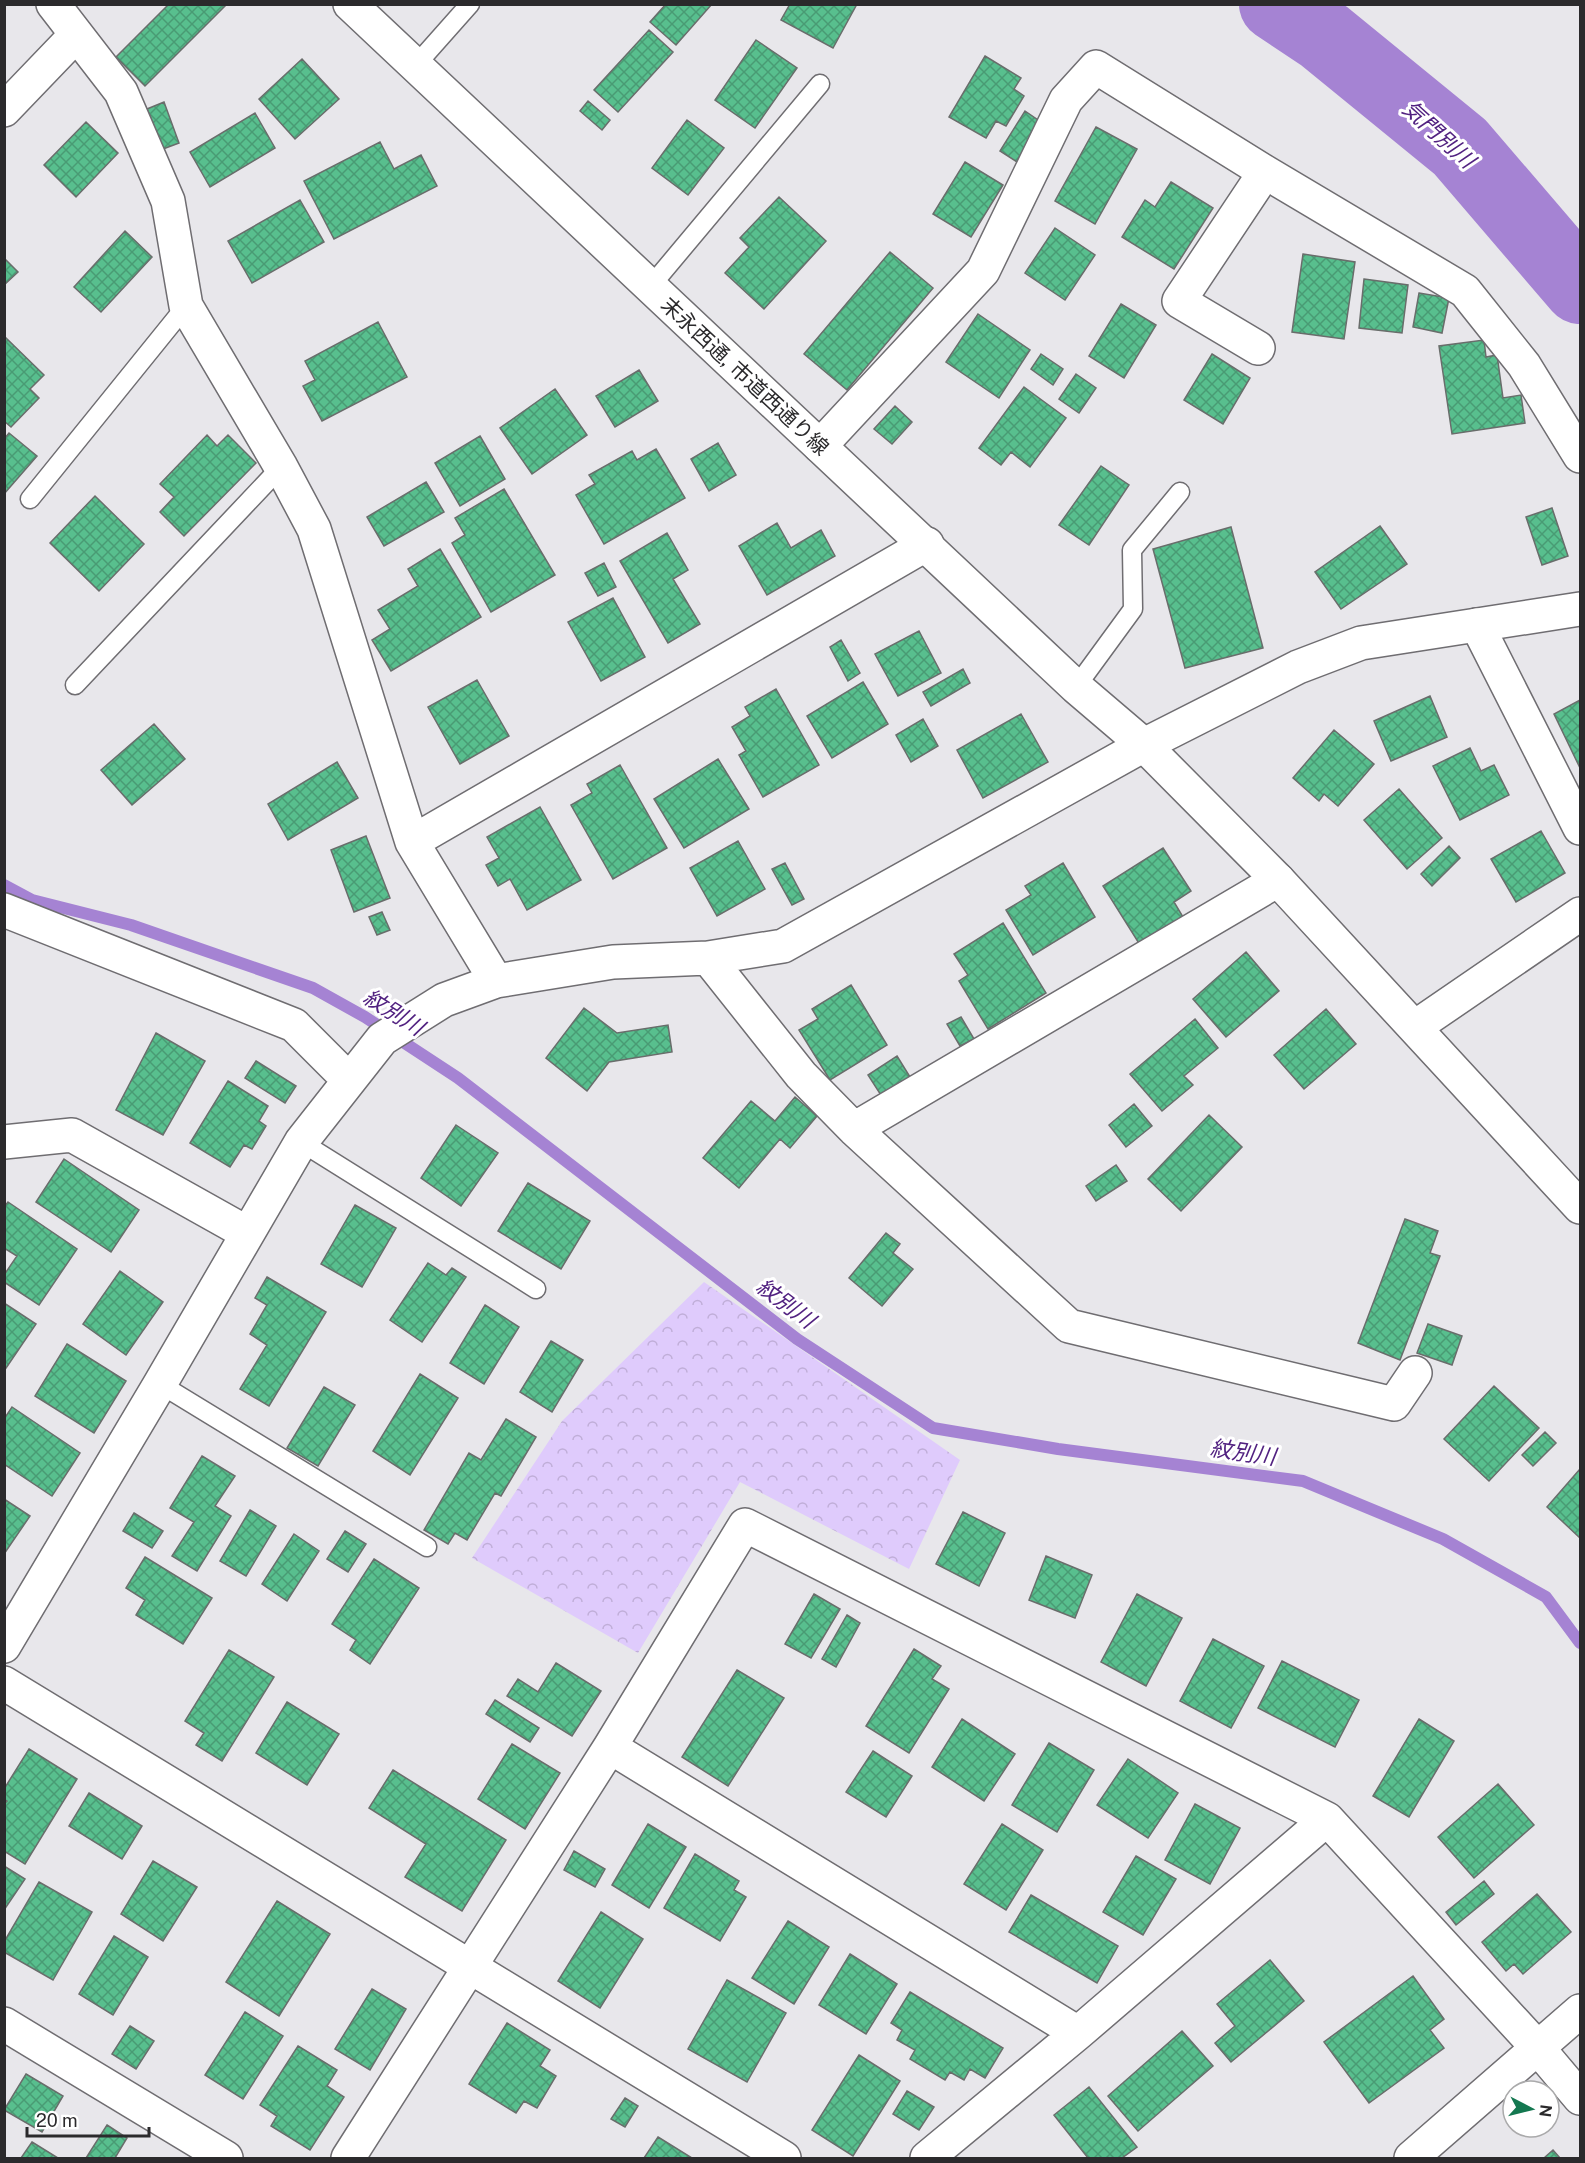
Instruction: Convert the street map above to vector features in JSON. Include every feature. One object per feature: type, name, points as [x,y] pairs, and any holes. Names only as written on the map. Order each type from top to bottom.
[{"type":"street","points":[[53,4],[121,92],[168,201],[186,306],[281,467],[314,529],[412,842],[496,981]]},
{"type":"street","name":"末永西通, 市道西通り線","points":[[350,4],[927,544],[1076,687],[1144,745],[1278,880],[1581,1207]]},
{"type":"street","points":[[4,110],[76,35]]},
{"type":"street","points":[[820,446],[983,271],[1066,100],[1096,67],[1265,172],[1465,291],[1524,365],[1581,456]]},
{"type":"street","points":[[1258,348],[1179,301],[1265,172]]},
{"type":"street","points":[[412,842],[927,544]]},
{"type":"street","points":[[4,1646],[301,1142],[382,1039],[444,1000],[496,981],[613,962],[708,958],[783,946],[1144,745],[1298,667],[1361,643],[1477,625],[1579,603]]},
{"type":"street","points":[[1477,625],[1581,828]]},
{"type":"street","points":[[854,1129],[1278,880]]},
{"type":"street","points":[[4,910],[294,1025],[349,1080]]},
{"type":"street","points":[[1415,1027],[1581,914]]},
{"type":"street","points":[[708,958],[801,1075],[854,1129],[1069,1326],[1394,1404],[1415,1373]]},
{"type":"street","points":[[4,1142],[72,1135],[247,1233]]},
{"type":"street","points":[[348,2158],[609,1747],[745,1525],[1327,1819],[1581,2098]]},
{"type":"street","points":[[4,1683],[784,2158]]},
{"type":"street","points":[[609,1747],[1078,2033]]},
{"type":"street","points":[[927,2158],[1078,2033],[1327,1819]]},
{"type":"street","points":[[1411,2158],[1581,2011]]},
{"type":"street","points":[[4,2024],[226,2158]]},
{"type":"lane","points":[[415,66],[470,4]]},
{"type":"lane","points":[[650,287],[820,84]]},
{"type":"lane","points":[[30,499],[186,306]]},
{"type":"lane","points":[[75,685],[281,467]]},
{"type":"lane","points":[[1076,687],[1133,609],[1132,550],[1180,492]]},
{"type":"lane","points":[[301,1142],[536,1289]]},
{"type":"lane","points":[[160,1384],[427,1547]]},
{"type":"green space","points":[[704,1282],[960,1460],[909,1569],[740,1482],[638,1653],[472,1558],[562,1421]]},
{"type":"building","points":[[169,4],[227,4],[145,86],[116,57]]},
{"type":"building","points":[[666,4],[712,4],[676,45],[650,22]]},
{"type":"building","points":[[790,4],[857,4],[833,48],[781,20]]},
{"type":"building","points":[[649,30],[673,52],[618,112],[594,90]]},
{"type":"building","points":[[756,40],[797,68],[755,128],[715,100]]},
{"type":"building","points":[[985,56],[1021,78],[1014,89],[1024,96],[1006,126],[996,121],[986,138],[949,117]]},
{"type":"building","points":[[302,59],[339,99],[295,139],[259,99]]},
{"type":"building","points":[[588,101],[610,120],[602,130],[580,111]]},
{"type":"building","points":[[164,102],[179,143],[163,149],[147,109]]},
{"type":"building","points":[[1025,111],[1041,122],[1017,162],[1000,151]]},
{"type":"building","points":[[255,113],[275,148],[210,187],[190,152]]},
{"type":"building","points":[[687,120],[724,148],[688,195],[652,168]]},
{"type":"building","points":[[86,122],[118,153],[76,197],[44,165]]},
{"type":"building","points":[[1096,127],[1137,149],[1095,224],[1055,201]]},
{"type":"building","points":[[380,142],[394,169],[421,155],[437,186],[334,239],[304,181]]},
{"type":"building","points":[[965,162],[1003,185],[971,237],[933,214]]},
{"type":"building","points":[[1171,182],[1213,208],[1174,269],[1122,237],[1145,200],[1155,207]]},
{"type":"building","points":[[779,197],[826,241],[764,309],[725,273],[749,247],[740,238]]},
{"type":"building","points":[[300,200],[324,242],[252,283],[228,241]]},
{"type":"building","points":[[1055,228],[1095,255],[1065,300],[1025,273]]},
{"type":"building","points":[[125,231],[152,257],[101,312],[74,287]]},
{"type":"building","points":[[890,252],[933,288],[847,390],[804,354]]},
{"type":"building","points":[[1303,254],[1355,262],[1344,339],[1292,332]]},
{"type":"building","points":[[4,258],[18,272],[4,285]]},
{"type":"building","points":[[1364,279],[1408,285],[1402,333],[1359,328]]},
{"type":"building","points":[[1419,293],[1449,298],[1442,333],[1413,327]]},
{"type":"building","points":[[1121,304],[1156,325],[1124,378],[1089,356]]},
{"type":"building","points":[[978,314],[1030,350],[999,398],[946,362]]},
{"type":"building","points":[[378,322],[407,377],[322,421],[303,386],[315,380],[305,361]]},
{"type":"building","points":[[4,336],[44,375],[30,389],[39,398],[11,427],[4,421]]},
{"type":"building","points":[[1484,340],[1486,357],[1497,355],[1503,398],[1521,395],[1525,423],[1452,434],[1439,346]]},
{"type":"building","points":[[1041,354],[1063,369],[1053,385],[1031,369]]},
{"type":"building","points":[[1212,354],[1250,378],[1223,424],[1184,400]]},
{"type":"building","points":[[639,370],[658,401],[615,427],[596,396]]},
{"type":"building","points":[[1076,374],[1096,388],[1079,413],[1059,399]]},
{"type":"building","points":[[1024,387],[1066,418],[1030,467],[1011,452],[1001,465],[979,448]]},
{"type":"building","points":[[555,389],[587,435],[532,474],[500,428]]},
{"type":"building","points":[[895,406],[912,422],[892,444],[874,429]]},
{"type":"building","points":[[9,433],[37,456],[4,494],[4,439]]},
{"type":"building","points":[[207,435],[217,446],[228,435],[256,463],[184,536],[160,512],[174,497],[160,484]]},
{"type":"building","points":[[480,436],[505,479],[460,506],[435,463]]},
{"type":"building","points":[[718,443],[736,475],[709,491],[691,459]]},
{"type":"building","points":[[656,449],[685,498],[604,544],[576,495],[595,484],[589,475],[632,451],[637,460]]},
{"type":"building","points":[[1101,466],[1129,485],[1089,545],[1059,525]]},
{"type":"building","points":[[426,482],[444,512],[384,546],[367,517]]},
{"type":"building","points":[[504,489],[555,575],[491,612],[452,543],[465,535],[455,518]]},
{"type":"building","points":[[95,496],[144,544],[99,591],[50,543]]},
{"type":"building","points":[[1552,508],[1568,556],[1542,565],[1526,517]]},
{"type":"building","points":[[777,523],[791,548],[821,530],[835,556],[767,595],[739,546]]},
{"type":"building","points":[[1380,526],[1407,564],[1341,609],[1315,572]]},
{"type":"building","points":[[1231,527],[1263,648],[1185,668],[1153,549]]},
{"type":"building","points":[[667,533],[688,570],[673,579],[700,624],[668,643],[620,561]]},
{"type":"building","points":[[440,549],[481,617],[391,671],[372,640],[390,629],[378,610],[418,586],[408,569]]},
{"type":"building","points":[[604,563],[616,587],[598,596],[585,573]]},
{"type":"building","points":[[613,598],[645,657],[601,681],[568,622]]},
{"type":"building","points":[[919,631],[941,673],[898,696],[875,654]]},
{"type":"building","points":[[841,640],[860,673],[848,681],[830,647]]},
{"type":"building","points":[[963,669],[970,683],[931,706],[923,692]]},
{"type":"building","points":[[477,680],[509,736],[460,764],[428,707]]},
{"type":"building","points":[[863,682],[888,724],[832,758],[807,716]]},
{"type":"building","points":[[776,689],[819,765],[763,797],[739,755],[746,751],[732,727],[750,716],[745,707]]},
{"type":"building","points":[[1430,696],[1447,737],[1391,761],[1374,721]]},
{"type":"building","points":[[1580,700],[1580,768],[1554,714]]},
{"type":"building","points":[[1021,714],[1048,762],[983,798],[957,750]]},
{"type":"building","points":[[923,719],[938,746],[911,762],[896,735]]},
{"type":"building","points":[[154,724],[185,759],[132,805],[101,770]]},
{"type":"building","points":[[1334,730],[1374,764],[1338,806],[1324,794],[1319,801],[1293,778]]},
{"type":"building","points":[[1470,748],[1481,771],[1494,765],[1509,795],[1460,820],[1433,766]]},
{"type":"building","points":[[718,759],[749,809],[684,848],[654,799]]},
{"type":"building","points":[[337,762],[358,798],[288,840],[268,804]]},
{"type":"building","points":[[620,765],[667,848],[613,879],[571,805],[592,793],[587,784]]},
{"type":"building","points":[[1399,789],[1442,838],[1407,869],[1364,820]]},
{"type":"building","points":[[540,807],[581,880],[527,910],[510,879],[498,886],[486,865],[499,858],[487,837]]},
{"type":"building","points":[[1541,831],[1565,873],[1516,902],[1491,859]]},
{"type":"building","points":[[366,836],[390,898],[354,912],[331,850]]},
{"type":"building","points":[[738,841],[765,889],[717,916],[690,868]]},
{"type":"building","points":[[1449,846],[1460,858],[1432,886],[1421,874]]},
{"type":"building","points":[[1163,848],[1191,891],[1174,902],[1183,917],[1140,945],[1103,886]]},
{"type":"building","points":[[785,863],[804,899],[792,905],[772,869]]},
{"type":"building","points":[[1063,863],[1095,917],[1033,955],[1006,910],[1031,895],[1025,886]]},
{"type":"building","points":[[382,912],[390,930],[377,935],[369,917]]},
{"type":"building","points":[[1003,923],[1046,993],[988,1029],[959,981],[968,975],[954,954]]},
{"type":"building","points":[[1246,952],[1279,991],[1226,1037],[1193,999]]},
{"type":"building","points":[[851,985],[887,1045],[830,1080],[799,1030],[818,1019],[812,1009]]},
{"type":"building","points":[[584,1008],[617,1033],[668,1025],[672,1052],[609,1062],[587,1091],[546,1058]]},
{"type":"building","points":[[1326,1009],[1356,1044],[1304,1089],[1274,1055]]},
{"type":"building","points":[[961,1017],[974,1039],[960,1046],[947,1024]]},
{"type":"building","points":[[1195,1019],[1218,1048],[1184,1076],[1193,1085],[1162,1111],[1130,1074]]},
{"type":"building","points":[[156,1033],[205,1061],[163,1135],[116,1110]]},
{"type":"building","points":[[897,1056],[915,1085],[886,1103],[868,1075]]},
{"type":"building","points":[[256,1061],[296,1086],[285,1103],[245,1078]]},
{"type":"building","points":[[228,1081],[268,1106],[259,1121],[266,1126],[252,1149],[244,1145],[230,1167],[190,1143]]},
{"type":"building","points":[[795,1097],[817,1116],[790,1148],[780,1139],[739,1188],[703,1158],[751,1101],[775,1121]]},
{"type":"building","points":[[1134,1104],[1152,1126],[1126,1147],[1109,1125]]},
{"type":"building","points":[[1209,1115],[1242,1147],[1181,1211],[1148,1179]]},
{"type":"building","points":[[456,1125],[498,1153],[461,1206],[421,1178]]},
{"type":"building","points":[[64,1159],[139,1210],[111,1252],[36,1202]]},
{"type":"building","points":[[1116,1165],[1127,1181],[1096,1201],[1086,1186]]},
{"type":"building","points":[[528,1183],[590,1221],[561,1269],[498,1231]]},
{"type":"building","points":[[8,1202],[77,1249],[39,1305],[4,1282],[4,1275],[17,1256],[4,1248],[4,1207]]},
{"type":"building","points":[[355,1205],[396,1228],[362,1287],[321,1264]]},
{"type":"building","points":[[1405,1219],[1438,1231],[1430,1253],[1440,1256],[1400,1360],[1358,1343]]},
{"type":"building","points":[[886,1233],[900,1244],[893,1253],[913,1269],[882,1306],[849,1278]]},
{"type":"building","points":[[428,1263],[446,1275],[452,1268],[466,1277],[422,1342],[390,1320]]},
{"type":"building","points":[[120,1271],[163,1302],[126,1355],[83,1324]]},
{"type":"building","points":[[267,1277],[326,1312],[269,1406],[240,1389],[267,1345],[250,1334],[267,1305],[255,1298]]},
{"type":"building","points":[[4,1303],[36,1324],[4,1371]]},
{"type":"building","points":[[485,1305],[519,1327],[484,1384],[450,1363]]},
{"type":"building","points":[[1428,1324],[1462,1336],[1452,1365],[1417,1353]]},
{"type":"building","points":[[551,1341],[583,1360],[552,1412],[520,1392]]},
{"type":"building","points":[[67,1344],[126,1381],[94,1433],[35,1396]]},
{"type":"building","points":[[420,1374],[458,1398],[410,1475],[373,1451]]},
{"type":"building","points":[[1494,1386],[1539,1428],[1489,1481],[1444,1439]]},
{"type":"building","points":[[324,1387],[355,1405],[318,1466],[287,1448]]},
{"type":"building","points":[[12,1407],[80,1453],[52,1496],[4,1464],[4,1419]]},
{"type":"building","points":[[506,1419],[536,1437],[501,1496],[495,1493],[467,1540],[455,1533],[448,1544],[424,1530],[469,1453],[481,1460]]},
{"type":"building","points":[[1545,1432],[1556,1443],[1533,1466],[1522,1455]]},
{"type":"building","points":[[202,1456],[235,1476],[215,1506],[231,1516],[197,1571],[172,1556],[194,1522],[170,1508]]},
{"type":"building","points":[[1580,1469],[1580,1538],[1547,1507]]},
{"type":"building","points":[[4,1499],[30,1516],[4,1554]]},
{"type":"building","points":[[250,1510],[276,1526],[246,1576],[220,1561]]},
{"type":"building","points":[[963,1512],[1005,1533],[979,1586],[936,1564]]},
{"type":"building","points":[[134,1513],[163,1531],[152,1548],[123,1531]]},
{"type":"building","points":[[345,1531],[366,1544],[348,1572],[327,1559]]},
{"type":"building","points":[[294,1534],[319,1551],[287,1601],[262,1584]]},
{"type":"building","points":[[1046,1556],[1092,1575],[1075,1618],[1029,1600]]},
{"type":"building","points":[[145,1557],[212,1598],[183,1644],[136,1615],[145,1600],[126,1588]]},
{"type":"building","points":[[374,1559],[419,1588],[370,1664],[350,1650],[356,1640],[332,1624]]},
{"type":"building","points":[[814,1594],[840,1609],[811,1658],[785,1644]]},
{"type":"building","points":[[1137,1594],[1182,1618],[1146,1686],[1101,1662]]},
{"type":"building","points":[[847,1615],[860,1623],[836,1667],[822,1659]]},
{"type":"building","points":[[1213,1639],[1264,1666],[1231,1728],[1180,1701]]},
{"type":"building","points":[[914,1649],[941,1666],[932,1679],[949,1689],[909,1753],[866,1726]]},
{"type":"building","points":[[229,1650],[274,1677],[222,1761],[196,1745],[204,1733],[185,1721]]},
{"type":"building","points":[[1282,1661],[1359,1700],[1335,1747],[1258,1708]]},
{"type":"building","points":[[556,1663],[601,1691],[572,1736],[507,1696],[518,1679],[538,1692]]},
{"type":"building","points":[[737,1670],[784,1698],[728,1786],[682,1757]]},
{"type":"building","points":[[495,1700],[539,1728],[530,1742],[486,1714]]},
{"type":"building","points":[[287,1702],[339,1734],[307,1785],[256,1753]]},
{"type":"building","points":[[962,1719],[1015,1754],[984,1801],[932,1767]]},
{"type":"building","points":[[1419,1719],[1454,1741],[1409,1817],[1373,1796]]},
{"type":"building","points":[[1049,1743],[1094,1770],[1057,1832],[1012,1805]]},
{"type":"building","points":[[512,1744],[560,1773],[525,1829],[478,1799]]},
{"type":"building","points":[[29,1749],[77,1779],[25,1864],[4,1851],[4,1804],[7,1801],[4,1799],[4,1789]]},
{"type":"building","points":[[873,1751],[912,1776],[886,1817],[846,1792]]},
{"type":"building","points":[[1128,1759],[1178,1793],[1148,1838],[1097,1805]]},
{"type":"building","points":[[393,1770],[506,1840],[462,1911],[405,1877],[426,1844],[369,1808]]},
{"type":"building","points":[[1498,1784],[1534,1825],[1474,1878],[1438,1837]]},
{"type":"building","points":[[89,1793],[142,1826],[122,1859],[69,1826]]},
{"type":"building","points":[[1195,1804],[1240,1828],[1210,1884],[1165,1860]]},
{"type":"building","points":[[648,1824],[686,1847],[649,1908],[612,1885]]},
{"type":"building","points":[[1002,1824],[1043,1850],[1006,1910],[964,1884]]},
{"type":"building","points":[[574,1851],[605,1869],[595,1887],[564,1870]]},
{"type":"building","points":[[695,1854],[739,1881],[734,1890],[746,1897],[720,1941],[664,1908]]},
{"type":"building","points":[[1136,1856],[1176,1879],[1143,1935],[1103,1912]]},
{"type":"building","points":[[153,1861],[197,1887],[163,1941],[121,1914]]},
{"type":"building","points":[[4,1866],[25,1879],[4,1910]]},
{"type":"building","points":[[1484,1881],[1494,1894],[1456,1925],[1446,1912]]},
{"type":"building","points":[[39,1882],[92,1912],[53,1980],[4,1952],[4,1942]]},
{"type":"building","points":[[1537,1894],[1571,1932],[1523,1974],[1514,1964],[1506,1971],[1482,1942]]},
{"type":"building","points":[[1031,1895],[1118,1946],[1097,1983],[1009,1932]]},
{"type":"building","points":[[277,1901],[330,1934],[279,2016],[226,1982]]},
{"type":"building","points":[[601,1912],[643,1939],[600,2008],[558,1981]]},
{"type":"building","points":[[788,1921],[829,1947],[794,2004],[752,1978]]},
{"type":"building","points":[[114,1936],[148,1957],[113,2015],[79,1994]]},
{"type":"building","points":[[850,1954],[897,1984],[866,2034],[819,2005]]},
{"type":"building","points":[[1270,1960],[1304,2001],[1231,2062],[1215,2043],[1235,2026],[1217,2004]]},
{"type":"building","points":[[1413,1976],[1444,2019],[1430,2030],[1444,2048],[1369,2103],[1324,2042]]},
{"type":"building","points":[[727,1980],[786,2013],[747,2082],[688,2049]]},
{"type":"building","points":[[372,1989],[406,2009],[370,2070],[335,2049]]},
{"type":"building","points":[[910,1992],[1003,2048],[985,2078],[970,2069],[964,2080],[950,2072],[945,2080],[910,2059],[915,2050],[897,2040],[902,2030],[891,2023]]},
{"type":"building","points":[[245,2012],[283,2036],[243,2099],[205,2075]]},
{"type":"building","points":[[507,2023],[550,2050],[540,2066],[556,2076],[537,2108],[524,2101],[516,2113],[469,2084]]},
{"type":"building","points":[[130,2026],[154,2041],[136,2069],[112,2054]]},
{"type":"building","points":[[1182,2031],[1213,2066],[1138,2131],[1108,2096]]},
{"type":"building","points":[[298,2046],[337,2070],[327,2086],[344,2097],[310,2150],[271,2126],[277,2116],[260,2105]]},
{"type":"building","points":[[859,2055],[900,2081],[853,2156],[812,2130]]},
{"type":"building","points":[[26,2074],[63,2096],[42,2132],[4,2110]]},
{"type":"building","points":[[1089,2087],[1137,2147],[1122,2158],[1088,2158],[1054,2115]]},
{"type":"building","points":[[907,2091],[934,2107],[919,2130],[893,2114]]},
{"type":"building","points":[[625,2098],[638,2106],[625,2127],[611,2119]]},
{"type":"building","points":[[107,2125],[127,2138],[115,2158],[86,2158]]},
{"type":"building","points":[[658,2137],[692,2158],[644,2158]]},
{"type":"building","points":[[32,2142],[58,2158],[21,2158]]},
{"type":"building","points":[[1553,2150],[1560,2158],[1544,2158]]},
{"type":"waterway","name":"気門別川","points":[[1276,4],[1324,36],[1460,147],[1580,287]]},
{"type":"waterway","name":"紋別川","points":[[4,885],[32,900],[131,925],[313,988],[365,1017],[458,1078],[797,1339],[933,1428],[1058,1449],[1303,1481],[1443,1539],[1546,1597],[1580,1643]]}]
